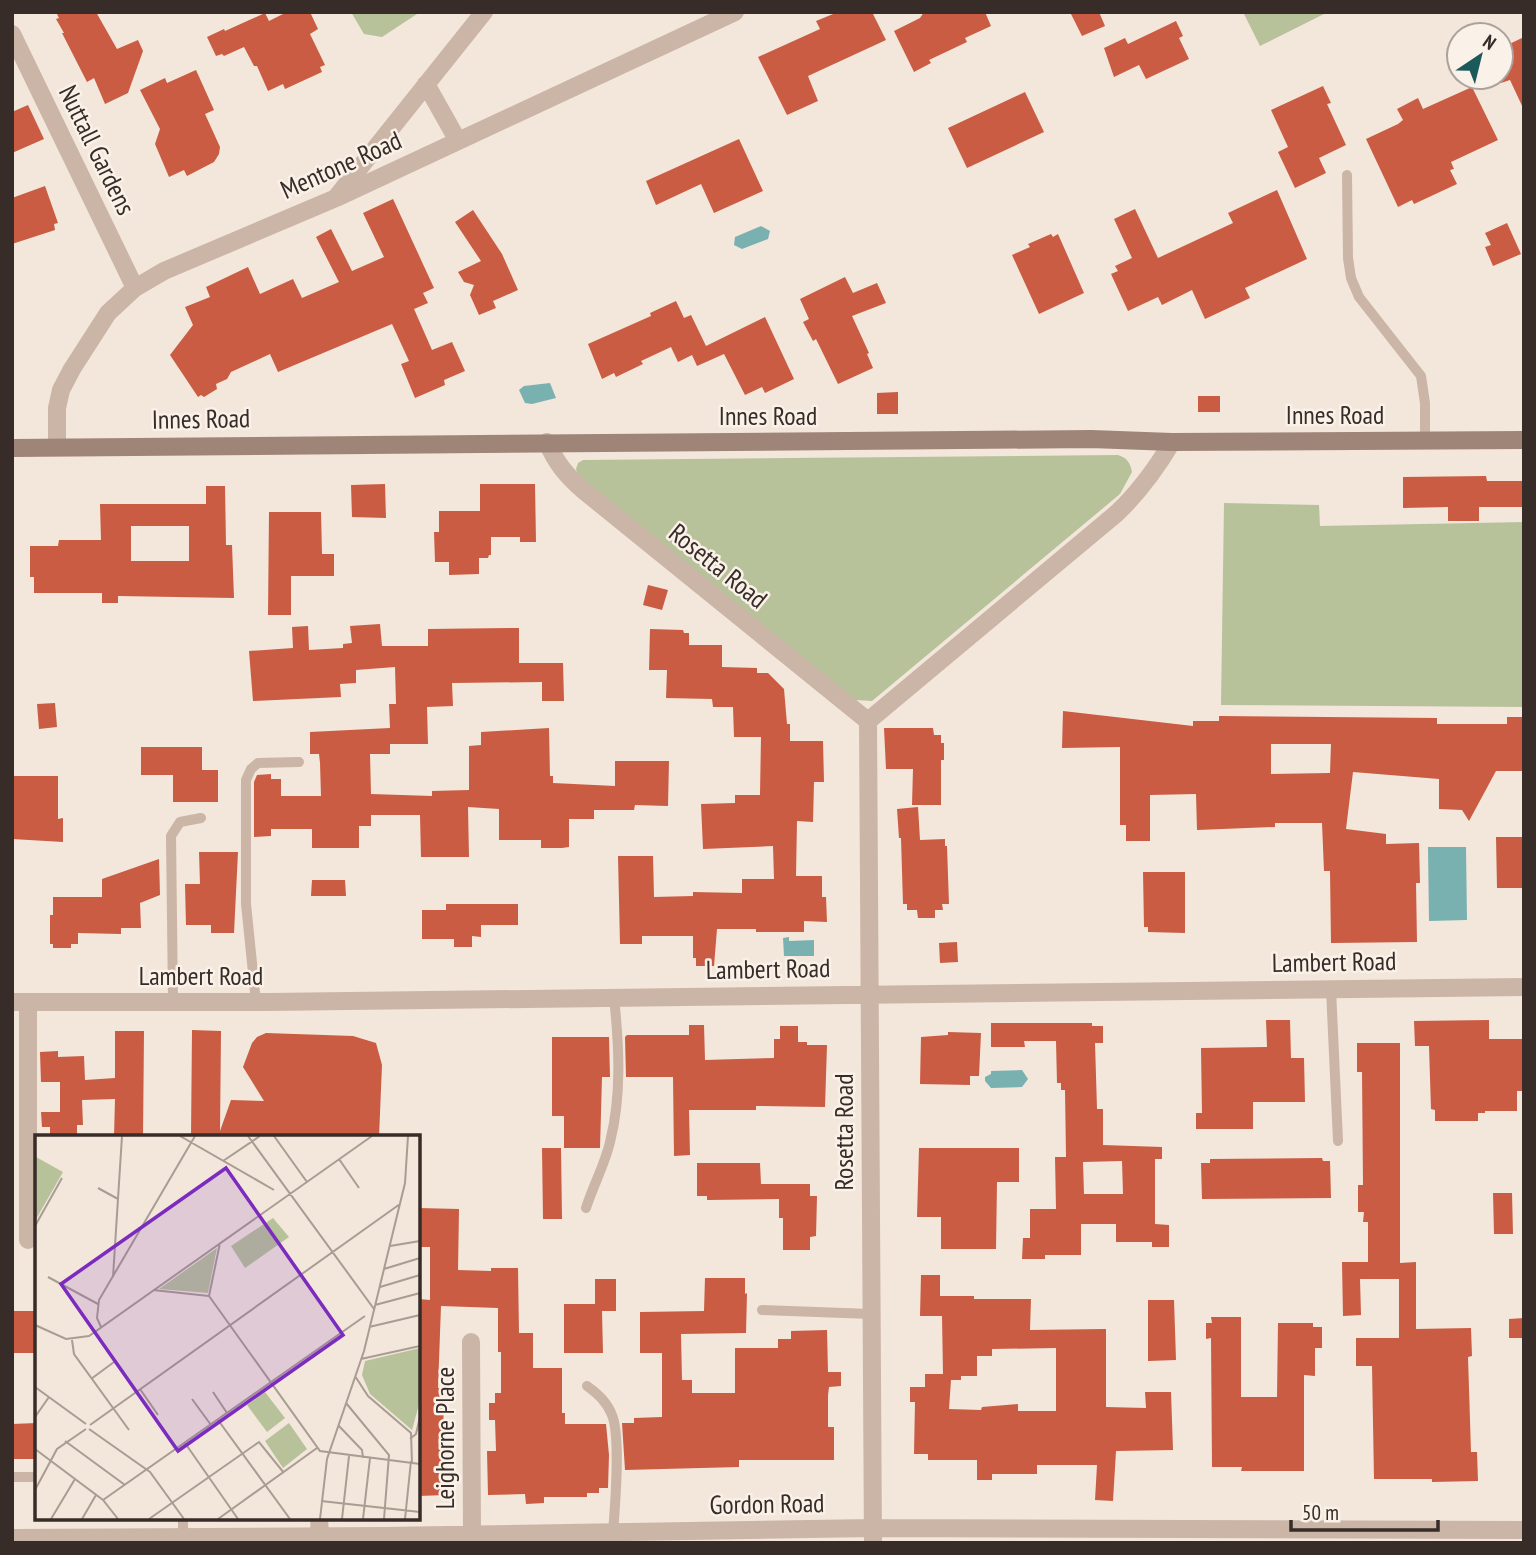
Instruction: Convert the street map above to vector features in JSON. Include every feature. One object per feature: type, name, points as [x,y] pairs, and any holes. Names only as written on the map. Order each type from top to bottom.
[{"type":"street","points":[[336,198],[484,12]]},
{"type":"street","name":"Mentone Road","points":[[57,447],[57,408],[61,390],[108,313],[135,288],[164,271],[336,198],[735,12]]},
{"type":"street","name":"Nuttall Gardens","points":[[12,34],[135,288]]},
{"type":"street","points":[[426,84],[458,141]]},
{"type":"street","name":"Innes Road","points":[[12,448],[1091,439],[1172,442],[1524,440]]},
{"type":"street","name":"Rosetta Road","points":[[547,442],[555,462],[567,476],[868,721],[873,1535]]},
{"type":"street","points":[[868,721],[1117,513],[1154,473],[1172,442]]},
{"type":"street","name":"Lambert Road","points":[[20,1002],[256,1002],[1524,987]]},
{"type":"street","points":[[20,1002],[28,1240]]},
{"type":"street","name":"Leighorne Place","points":[[471,1342],[472,1535]]},
{"type":"street","name":"Gordon Road","points":[[12,1538],[70,1540],[183,1537],[231,1540],[319,1527],[386,1539],[613,1533],[873,1535],[1524,1530]]},
{"type":"lane","points":[[1347,175],[1348,258],[1351,278],[1359,297],[1421,376],[1425,403],[1425,440]]},
{"type":"lane","points":[[256,1002],[246,904],[246,780],[251,769],[258,763],[299,762]]},
{"type":"lane","points":[[173,1002],[171,836],[180,822],[201,818]]},
{"type":"lane","points":[[1331,989],[1338,1141]]},
{"type":"lane","points":[[586,1208],[610,1144],[615,1111],[619,1057],[614,997]]},
{"type":"lane","points":[[762,1310],[871,1314]]},
{"type":"lane","points":[[587,1386],[599,1394],[614,1419],[616,1455],[613,1533]]},
{"type":"lane","points":[[12,1477],[35,1477]]},
{"type":"lane","points":[[183,1520],[183,1537]]},
{"type":"green space","points":[[351,12],[420,12],[382,37],[364,34]]},
{"type":"green space","points":[[1243,12],[1328,12],[1260,46]]},
{"type":"green space","points":[[1118,455],[1128,461],[1132,472],[1120,494],[872,701],[855,700],[578,476],[576,469],[578,463],[583,460]]},
{"type":"green space","points":[[1224,503],[1319,505],[1320,526],[1524,522],[1524,707],[1221,705]]},
{"type":"water","points":[[761,226],[770,231],[768,239],[742,249],[734,245],[735,237]]},
{"type":"water","points":[[550,383],[556,398],[532,404],[525,403],[519,390],[524,386]]},
{"type":"water","points":[[1428,847],[1466,847],[1467,920],[1429,921]]},
{"type":"water","points":[[789,937],[789,941],[814,940],[814,956],[784,956],[783,938]]},
{"type":"water","points":[[1022,1070],[1028,1079],[1022,1087],[991,1088],[985,1081],[991,1071]]},
{"type":"building","points":[[56,12],[96,12],[117,49],[138,40],[143,51],[128,93],[105,104],[94,78],[87,82],[62,33]]},
{"type":"building","points":[[287,12],[310,12],[318,29],[310,34],[325,65],[320,67],[322,72],[285,89],[283,84],[268,91],[257,66],[254,66],[244,47],[224,56],[216,56],[207,37],[265,13],[269,21]]},
{"type":"building","points":[[838,12],[872,12],[886,40],[808,76],[818,101],[787,115],[758,57],[820,29],[816,21]]},
{"type":"building","points":[[924,12],[985,12],[991,26],[965,38],[967,42],[929,60],[931,63],[914,72],[894,31],[920,18]]},
{"type":"building","points":[[1070,12],[1099,12],[1105,26],[1082,36]]},
{"type":"building","points":[[1176,21],[1183,36],[1179,38],[1189,59],[1146,79],[1139,65],[1114,77],[1104,48],[1125,38],[1128,44]]},
{"type":"building","points":[[1524,37],[1524,110],[1515,91],[1515,41]]},
{"type":"building","points":[[196,70],[214,110],[205,114],[220,147],[219,154],[214,162],[187,176],[184,170],[169,177],[155,144],[160,129],[140,90],[165,78],[167,83]]},
{"type":"building","points":[[1323,86],[1331,103],[1327,104],[1346,145],[1319,158],[1326,173],[1295,188],[1278,152],[1288,147],[1271,110]]},
{"type":"building","points":[[1463,91],[1474,91],[1498,140],[1451,162],[1454,169],[1450,170],[1457,184],[1414,204],[1412,200],[1398,207],[1366,139],[1403,120],[1397,109],[1418,98],[1423,109]]},
{"type":"building","points":[[1025,92],[1044,132],[967,168],[948,128]]},
{"type":"building","points":[[28,105],[44,139],[12,153],[12,112]]},
{"type":"building","points":[[739,139],[763,191],[714,213],[701,184],[656,205],[646,181]]},
{"type":"building","points":[[45,186],[58,223],[54,224],[55,230],[12,244],[12,198]]},
{"type":"building","points":[[1277,190],[1307,259],[1245,288],[1250,298],[1205,319],[1192,290],[1162,305],[1158,297],[1128,311],[1111,274],[1118,271],[1115,266],[1132,258],[1114,219],[1135,209],[1158,258],[1233,223],[1228,213]]},
{"type":"building","points":[[393,199],[434,288],[423,293],[428,303],[414,309],[432,350],[452,342],[465,371],[444,380],[445,385],[415,398],[401,364],[409,361],[392,324],[278,372],[270,354],[231,372],[227,379],[216,384],[217,389],[204,397],[198,397],[170,355],[193,325],[185,307],[210,297],[206,287],[248,267],[260,294],[293,279],[302,298],[339,282],[316,237],[331,229],[352,271],[384,257],[363,213]]},
{"type":"building","points":[[473,210],[502,254],[518,290],[493,301],[496,308],[479,315],[470,295],[474,285],[464,282],[458,272],[481,261],[455,222]]},
{"type":"building","points":[[1507,223],[1521,254],[1493,266],[1485,247],[1491,245],[1485,233]]},
{"type":"building","points":[[1051,234],[1053,237],[1058,234],[1084,293],[1039,314],[1012,255]]},
{"type":"building","points":[[845,277],[853,293],[877,283],[886,303],[852,316],[873,368],[838,384],[816,339],[813,341],[803,322],[809,319],[800,299]]},
{"type":"building","points":[[676,301],[684,318],[691,315],[706,346],[765,317],[794,379],[765,393],[762,387],[745,395],[724,354],[697,366],[692,355],[678,362],[671,347],[616,377],[614,373],[602,379],[588,344],[651,316],[650,313]]},
{"type":"building","points":[[898,392],[898,414],[877,414],[877,393]]},
{"type":"building","points":[[1198,396],[1220,396],[1220,412],[1198,412]]},
{"type":"building","points":[[1486,476],[1487,481],[1524,481],[1524,507],[1479,507],[1479,521],[1448,521],[1448,507],[1403,508],[1403,477]]},
{"type":"building","points":[[385,484],[386,518],[352,517],[351,485]]},
{"type":"building","points":[[480,484],[535,484],[536,542],[520,542],[520,537],[491,537],[491,555],[488,558],[479,558],[479,574],[449,575],[449,562],[435,562],[434,532],[439,532],[439,511],[480,511]]},
{"type":"building","points":[[206,486],[225,486],[226,545],[232,545],[234,598],[118,596],[118,603],[102,603],[102,593],[34,593],[34,577],[30,577],[30,546],[58,546],[59,540],[101,540],[100,504],[206,504]],"holes":[[[131,526],[189,526],[189,561],[131,561]]]},
{"type":"building","points":[[269,512],[321,512],[322,554],[334,554],[334,576],[291,576],[291,615],[268,615]]},
{"type":"building","points":[[648,585],[668,590],[662,610],[643,605]]},
{"type":"building","points":[[380,624],[382,646],[428,646],[428,629],[519,628],[519,663],[563,663],[564,701],[542,701],[542,682],[452,683],[453,706],[427,707],[428,744],[390,744],[390,754],[370,754],[371,794],[432,796],[432,791],[469,790],[469,746],[481,745],[481,732],[549,728],[550,776],[553,776],[553,783],[615,786],[615,761],[669,761],[668,806],[635,805],[634,810],[594,810],[594,819],[569,819],[569,847],[562,848],[541,848],[541,840],[499,840],[499,809],[468,807],[469,857],[421,857],[420,815],[371,815],[371,826],[359,826],[359,848],[312,848],[312,829],[271,829],[271,836],[254,837],[254,782],[257,775],[271,774],[271,779],[281,779],[281,796],[321,796],[319,754],[310,754],[310,732],[390,728],[389,704],[396,704],[395,667],[356,670],[356,683],[340,684],[341,697],[253,701],[249,651],[293,648],[292,627],[308,626],[309,650],[343,648],[343,644],[352,643],[350,626]]},
{"type":"building","points":[[650,629],[683,630],[684,633],[689,633],[689,645],[722,645],[722,667],[757,668],[757,673],[768,673],[784,689],[790,741],[823,741],[824,782],[814,782],[813,822],[797,821],[796,876],[822,876],[822,897],[826,897],[827,922],[804,921],[804,932],[717,929],[714,966],[696,966],[696,958],[693,958],[693,936],[642,936],[642,944],[620,944],[618,856],[653,856],[654,897],[693,896],[693,892],[742,893],[742,879],[774,879],[773,846],[703,849],[701,804],[735,803],[735,795],[760,795],[761,737],[734,737],[733,707],[713,707],[712,699],[666,698],[667,670],[649,670]]},
{"type":"building","points":[[55,703],[57,727],[39,729],[37,704]]},
{"type":"building","points":[[1063,711],[1193,726],[1193,721],[1219,721],[1219,716],[1437,718],[1437,724],[1507,724],[1507,717],[1524,717],[1524,771],[1496,771],[1469,821],[1462,810],[1439,809],[1439,779],[1353,772],[1346,829],[1386,834],[1386,844],[1419,843],[1420,883],[1416,883],[1417,942],[1331,943],[1330,871],[1324,871],[1322,823],[1275,823],[1275,827],[1197,830],[1196,794],[1150,795],[1150,841],[1126,841],[1126,825],[1120,825],[1120,747],[1062,748]],"holes":[[[1271,744],[1331,744],[1330,773],[1271,774]]]},
{"type":"building","points":[[884,728],[933,728],[934,735],[941,735],[944,760],[941,760],[941,805],[912,805],[913,769],[886,769]]},
{"type":"building","points":[[141,747],[202,747],[202,770],[218,770],[218,802],[173,802],[173,775],[141,775]]},
{"type":"building","points":[[12,776],[58,776],[58,819],[63,818],[63,842],[12,839]]},
{"type":"building","points":[[918,807],[920,840],[945,839],[947,846],[949,904],[942,904],[943,910],[935,910],[935,918],[918,918],[917,910],[907,910],[907,904],[903,904],[901,838],[897,809]]},
{"type":"building","points":[[1496,837],[1524,837],[1524,888],[1497,888]]},
{"type":"building","points":[[199,852],[238,852],[234,933],[211,933],[211,925],[186,925],[185,884],[200,884]]},
{"type":"building","points":[[159,859],[160,895],[140,903],[141,928],[121,928],[121,934],[78,933],[78,944],[71,944],[71,948],[53,948],[53,944],[50,944],[50,915],[53,915],[53,897],[102,897],[102,879]]},
{"type":"building","points":[[1143,872],[1185,872],[1185,933],[1148,932],[1148,927],[1144,927]]},
{"type":"building","points":[[312,880],[345,880],[346,896],[311,896]]},
{"type":"building","points":[[446,904],[518,904],[518,925],[481,925],[481,937],[472,936],[472,947],[454,947],[454,939],[422,939],[422,910],[446,910]]},
{"type":"building","points":[[957,942],[958,962],[940,963],[939,943]]},
{"type":"building","points":[[1266,1020],[1290,1020],[1291,1058],[1304,1058],[1305,1102],[1253,1102],[1253,1129],[1196,1129],[1196,1113],[1202,1113],[1201,1048],[1267,1047]]},
{"type":"building","points":[[1489,1020],[1489,1039],[1524,1039],[1524,1091],[1517,1091],[1517,1111],[1485,1111],[1478,1113],[1478,1121],[1435,1121],[1435,1110],[1431,1109],[1429,1046],[1415,1046],[1414,1021]]},
{"type":"building","points":[[991,1023],[1092,1023],[1092,1026],[1103,1026],[1103,1043],[1095,1043],[1097,1109],[1103,1109],[1103,1145],[1162,1147],[1162,1159],[1155,1159],[1155,1224],[1169,1225],[1169,1247],[1152,1247],[1152,1242],[1116,1242],[1116,1224],[1081,1224],[1081,1255],[1045,1255],[1045,1259],[1022,1259],[1023,1238],[1030,1238],[1030,1209],[1056,1209],[1055,1157],[1066,1157],[1065,1090],[1061,1090],[1061,1083],[1057,1083],[1056,1041],[1024,1041],[1025,1047],[991,1047]],"holes":[[[1122,1161],[1123,1194],[1084,1194],[1083,1162]]]},
{"type":"building","points":[[689,1025],[704,1025],[705,1060],[774,1058],[774,1039],[780,1039],[780,1026],[798,1026],[798,1042],[827,1045],[825,1107],[756,1106],[756,1110],[689,1110],[690,1155],[674,1156],[673,1077],[626,1077],[625,1037],[689,1035]]},
{"type":"building","points":[[192,1030],[221,1031],[220,1131],[231,1100],[264,1101],[243,1067],[257,1037],[266,1033],[353,1036],[376,1043],[382,1065],[379,1135],[191,1135]]},
{"type":"building","points":[[115,1031],[144,1031],[143,1135],[114,1135],[115,1099],[82,1100],[83,1125],[77,1125],[77,1135],[50,1135],[50,1127],[42,1127],[41,1112],[60,1112],[60,1082],[41,1082],[40,1052],[58,1051],[58,1057],[84,1056],[85,1080],[115,1078]]},
{"type":"building","points":[[948,1032],[981,1033],[979,1076],[970,1076],[970,1085],[920,1084],[921,1037],[948,1035]]},
{"type":"building","points":[[552,1037],[609,1037],[610,1077],[602,1077],[600,1148],[564,1148],[564,1116],[552,1116]]},
{"type":"building","points":[[1357,1043],[1400,1043],[1400,1263],[1416,1262],[1416,1329],[1471,1328],[1472,1356],[1468,1357],[1471,1452],[1477,1452],[1478,1481],[1374,1479],[1372,1366],[1356,1366],[1356,1338],[1399,1338],[1399,1279],[1360,1279],[1361,1315],[1343,1316],[1342,1262],[1368,1262],[1368,1222],[1363,1222],[1364,1212],[1358,1212],[1358,1185],[1363,1185],[1362,1072],[1357,1072]]},
{"type":"building","points":[[542,1148],[561,1148],[562,1219],[543,1219]]},
{"type":"building","points":[[919,1148],[1019,1148],[1019,1182],[997,1182],[996,1249],[941,1249],[941,1217],[917,1217]]},
{"type":"building","points":[[1322,1158],[1323,1161],[1330,1161],[1331,1198],[1202,1199],[1201,1163],[1210,1163],[1210,1159]]},
{"type":"building","points":[[697,1163],[760,1163],[761,1184],[810,1184],[810,1196],[817,1196],[816,1236],[810,1237],[810,1250],[783,1250],[783,1218],[779,1218],[779,1199],[707,1200],[707,1196],[697,1196]]},
{"type":"building","points":[[1493,1193],[1512,1193],[1513,1234],[1494,1234]]},
{"type":"building","points":[[420,1208],[459,1209],[458,1270],[518,1268],[519,1333],[533,1333],[533,1368],[562,1368],[562,1413],[565,1413],[565,1424],[606,1424],[608,1488],[599,1488],[599,1493],[587,1493],[587,1497],[544,1497],[544,1503],[526,1504],[525,1494],[488,1495],[487,1451],[496,1451],[495,1420],[489,1420],[489,1403],[495,1403],[495,1393],[501,1393],[498,1308],[441,1306],[438,1388],[444,1388],[443,1448],[446,1448],[446,1495],[420,1496],[420,1299],[430,1300],[430,1247],[420,1247]]},
{"type":"building","points":[[921,1275],[940,1275],[940,1296],[1031,1299],[1030,1330],[1106,1329],[1106,1407],[1146,1408],[1145,1392],[1171,1392],[1173,1450],[1116,1451],[1113,1501],[1095,1500],[1097,1465],[1037,1465],[1037,1474],[992,1474],[992,1480],[977,1480],[977,1460],[928,1460],[928,1454],[914,1454],[915,1402],[910,1402],[910,1387],[925,1387],[925,1374],[943,1374],[942,1316],[920,1316]],"holes":[[[1056,1348],[1056,1411],[1018,1411],[1018,1404],[982,1407],[981,1410],[949,1409],[951,1380],[961,1380],[961,1376],[977,1376],[977,1356],[992,1356],[992,1349]]]},
{"type":"building","points":[[705,1278],[745,1278],[746,1333],[681,1334],[682,1380],[692,1380],[692,1393],[735,1393],[735,1348],[778,1348],[778,1339],[791,1339],[791,1331],[827,1330],[828,1372],[841,1372],[841,1386],[829,1387],[828,1395],[828,1427],[834,1427],[834,1460],[739,1460],[739,1467],[625,1470],[622,1423],[634,1423],[634,1418],[662,1417],[662,1353],[640,1353],[640,1312],[704,1311]]},
{"type":"building","points":[[595,1279],[616,1279],[616,1311],[602,1311],[603,1353],[564,1353],[564,1304],[595,1304]]},
{"type":"building","points":[[1148,1300],[1174,1300],[1176,1360],[1148,1361]]},
{"type":"building","points":[[12,1311],[35,1311],[35,1353],[12,1353]]},
{"type":"building","points":[[1211,1317],[1241,1317],[1241,1397],[1277,1397],[1278,1323],[1313,1323],[1313,1327],[1322,1327],[1322,1348],[1315,1348],[1315,1376],[1304,1375],[1304,1471],[1241,1471],[1242,1467],[1212,1467],[1211,1338],[1206,1339],[1206,1323],[1212,1323]]},
{"type":"building","points":[[1524,1318],[1524,1338],[1509,1338],[1509,1319]]},
{"type":"building","points":[[35,1423],[35,1459],[12,1459],[12,1424]]}]
